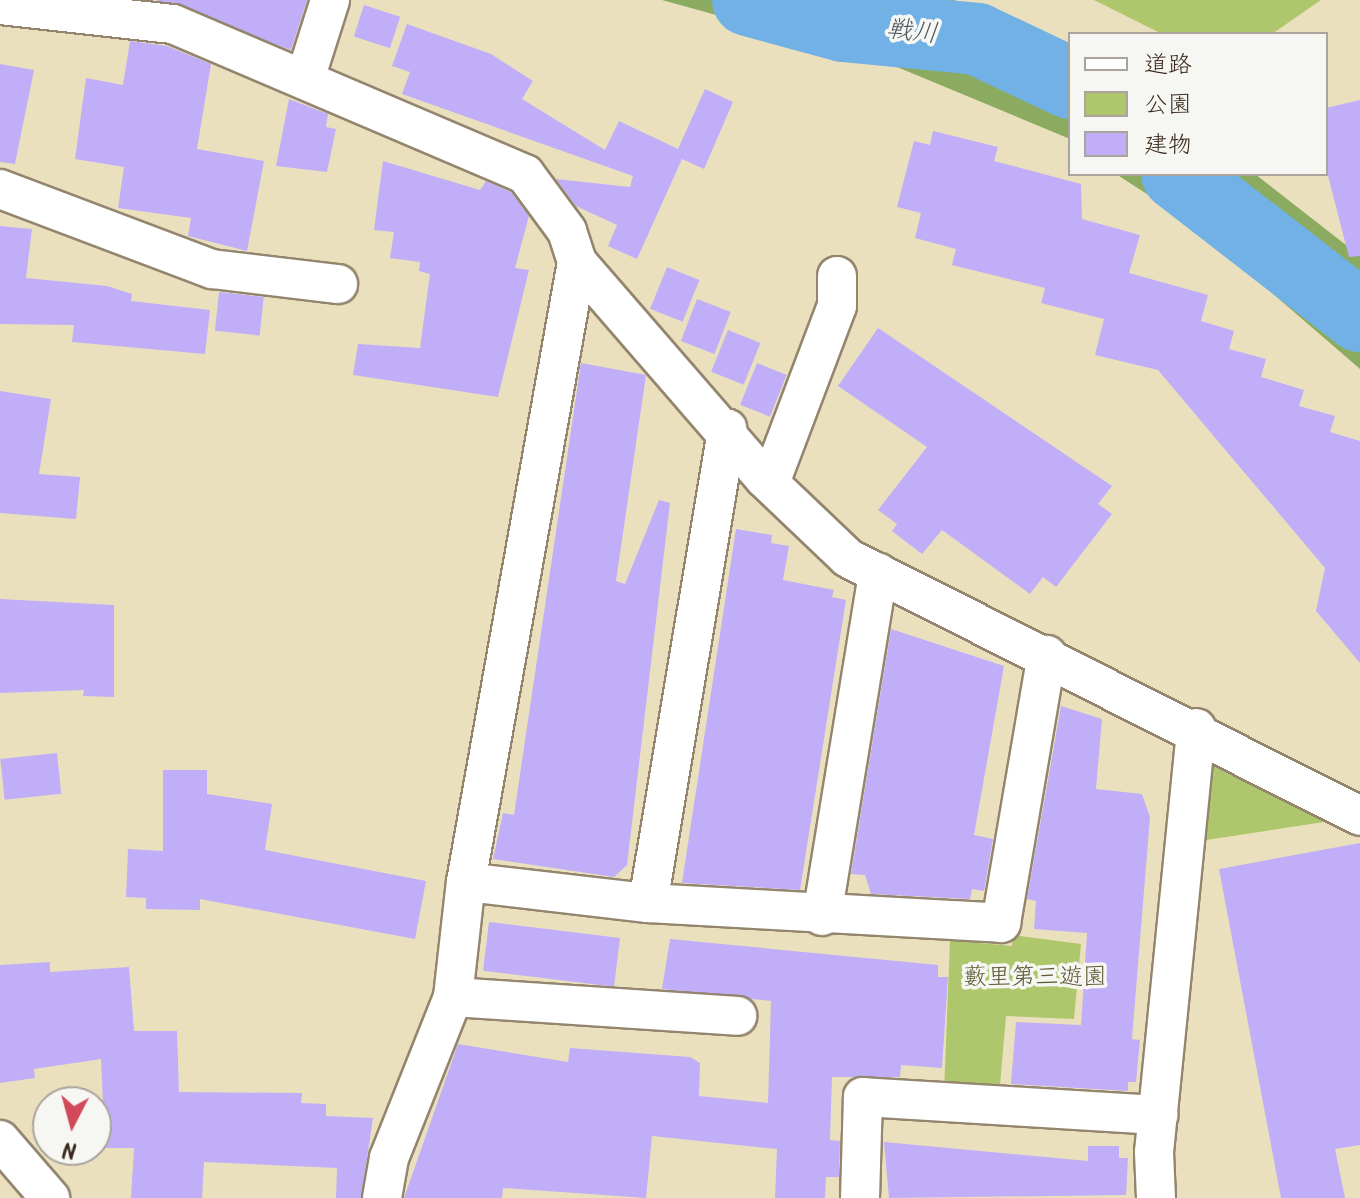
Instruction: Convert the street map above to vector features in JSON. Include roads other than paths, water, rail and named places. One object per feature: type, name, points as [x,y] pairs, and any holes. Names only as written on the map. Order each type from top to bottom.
[{"type":"street","points":[[305,79],[330,0]]},
{"type":"street","points":[[0,5],[173,24],[525,174],[567,231],[577,262],[727,429],[770,483],[848,558],[1196,728],[1360,816]]},
{"type":"street","points":[[0,189],[212,269],[338,284]]},
{"type":"street","points":[[382,1198],[389,1158],[453,997],[466,882],[577,262]]},
{"type":"street","points":[[770,483],[837,306],[837,276]]},
{"type":"street","points":[[648,903],[727,429]]},
{"type":"street","points":[[822,916],[878,573]]},
{"type":"street","points":[[466,882],[648,903],[822,916],[1001,923],[1047,655]]},
{"type":"street","points":[[1156,1198],[1158,1115],[1196,728]]},
{"type":"street","points":[[453,997],[737,1016]]},
{"type":"street","points":[[860,1198],[863,1097],[1158,1115]]},
{"type":"street","points":[[0,1140],[50,1198]]},
{"type":"waterway","name":"戦川","points":[[748,0],[843,26],[977,39],[1068,82]]},
{"type":"waterway","name":"戦川","points":[[1180,176],[1360,316]]},
{"type":"park label","name":"藪里第三遊園","points":[[1035,978]]}]
